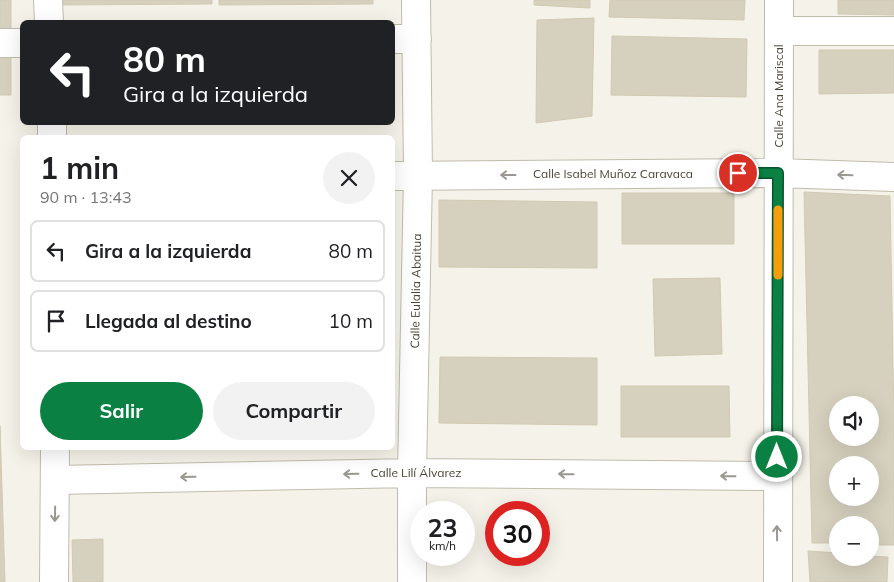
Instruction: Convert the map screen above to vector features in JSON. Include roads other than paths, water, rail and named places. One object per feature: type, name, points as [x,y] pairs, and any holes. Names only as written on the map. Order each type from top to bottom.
[{"type":"street","points":[[48,0],[49,20]]},
{"type":"street","name":"Calle Eulalia Abaitua","points":[[412,582],[405,39],[416,0]]},
{"type":"street","name":"Calle Ana Mariscal","points":[[778,582],[779,0]]},
{"type":"street","points":[[779,31],[894,31]]},
{"type":"street","points":[[0,44],[20,43]]},
{"type":"street","name":"Calle Isabel Muñoz Caravaca","points":[[406,176],[778,173],[894,178]]},
{"type":"street","points":[[54,582],[55,450]]},
{"type":"street","name":"Calle Lilí Álvarez","points":[[55,480],[412,473],[777,476]]}]
